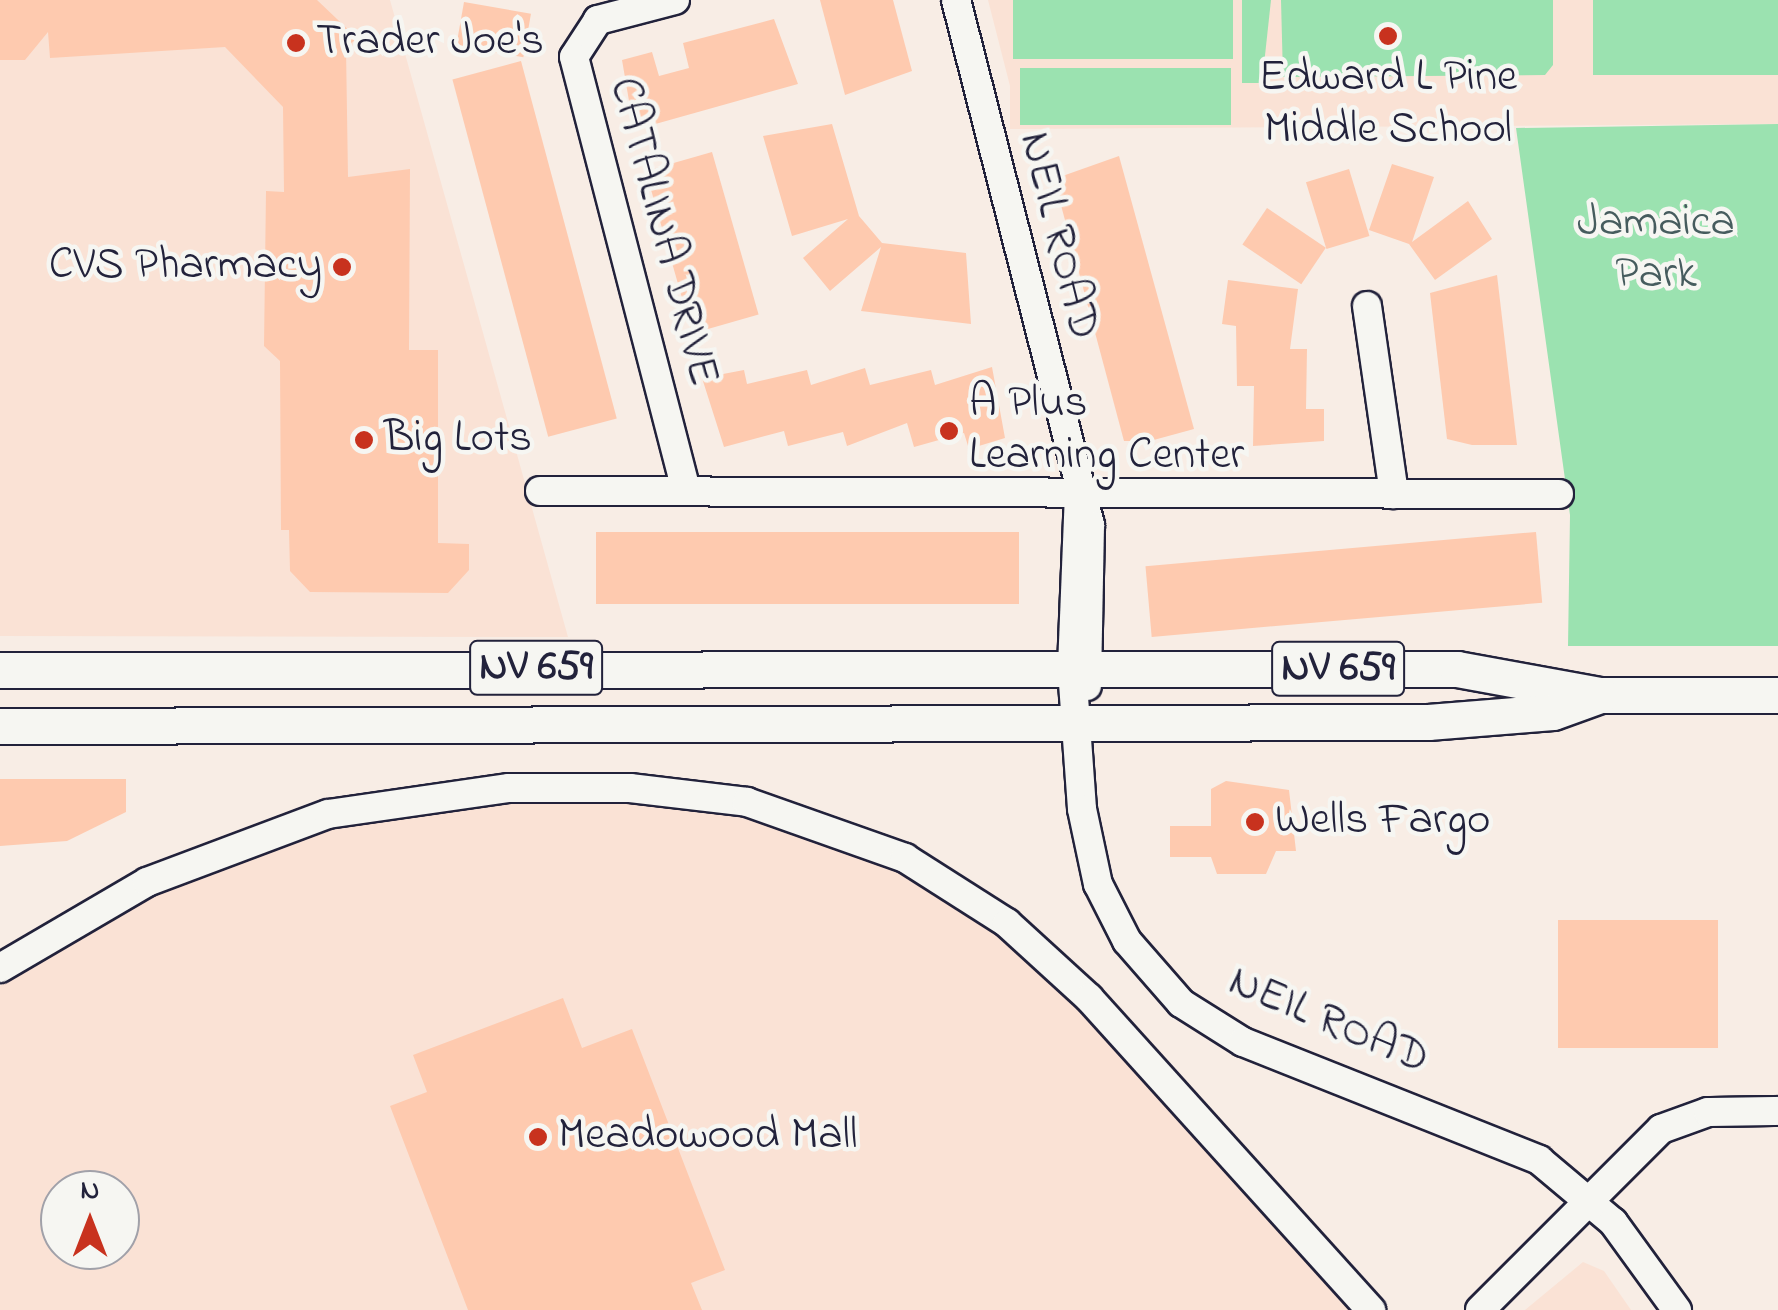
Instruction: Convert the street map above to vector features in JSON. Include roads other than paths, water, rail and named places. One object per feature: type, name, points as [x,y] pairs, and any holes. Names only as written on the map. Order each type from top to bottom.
[{"type":"main road","name":"NV 659","points":[[0,670],[1456,669],[1600,695],[1778,695]]},
{"type":"main road","name":"NV 659","points":[[0,726],[1513,718],[1600,695]]},
{"type":"street","name":"CATALINA DRIVE","points":[[675,0],[598,20],[574,57],[686,491]]},
{"type":"street","name":"NEIL ROAD","points":[[956,0],[1091,538],[1081,669],[1082,810],[1098,884],[1127,941],[1181,1003],[1270,1054],[1491,1134],[1593,1202],[1677,1310]]},
{"type":"street","points":[[1366,306],[1394,494]]},
{"type":"street","points":[[540,491],[1559,494]]},
{"type":"street","points":[[0,968],[148,882],[328,814],[509,788],[630,788],[763,806],[905,858],[1008,923],[1089,998],[1371,1310]]},
{"type":"street","points":[[1480,1310],[1593,1202],[1661,1128],[1708,1112],[1778,1112]]},
{"type":"place","name":"Edward L Pine Middle School","points":[[1388,36]]},
{"type":"place","name":"Trader Joe's","points":[[296,43]]},
{"type":"place","name":"CVS Pharmacy","points":[[342,267]]},
{"type":"place","name":"A Plus Learning Center","points":[[949,431]]},
{"type":"place","name":"Big Lots","points":[[364,440]]},
{"type":"place","name":"Wells Fargo","points":[[1255,822]]},
{"type":"place","name":"Meadowood Mall","points":[[538,1137]]},
{"type":"park label","name":"Jamaica Park","points":[[1656,250]]}]
